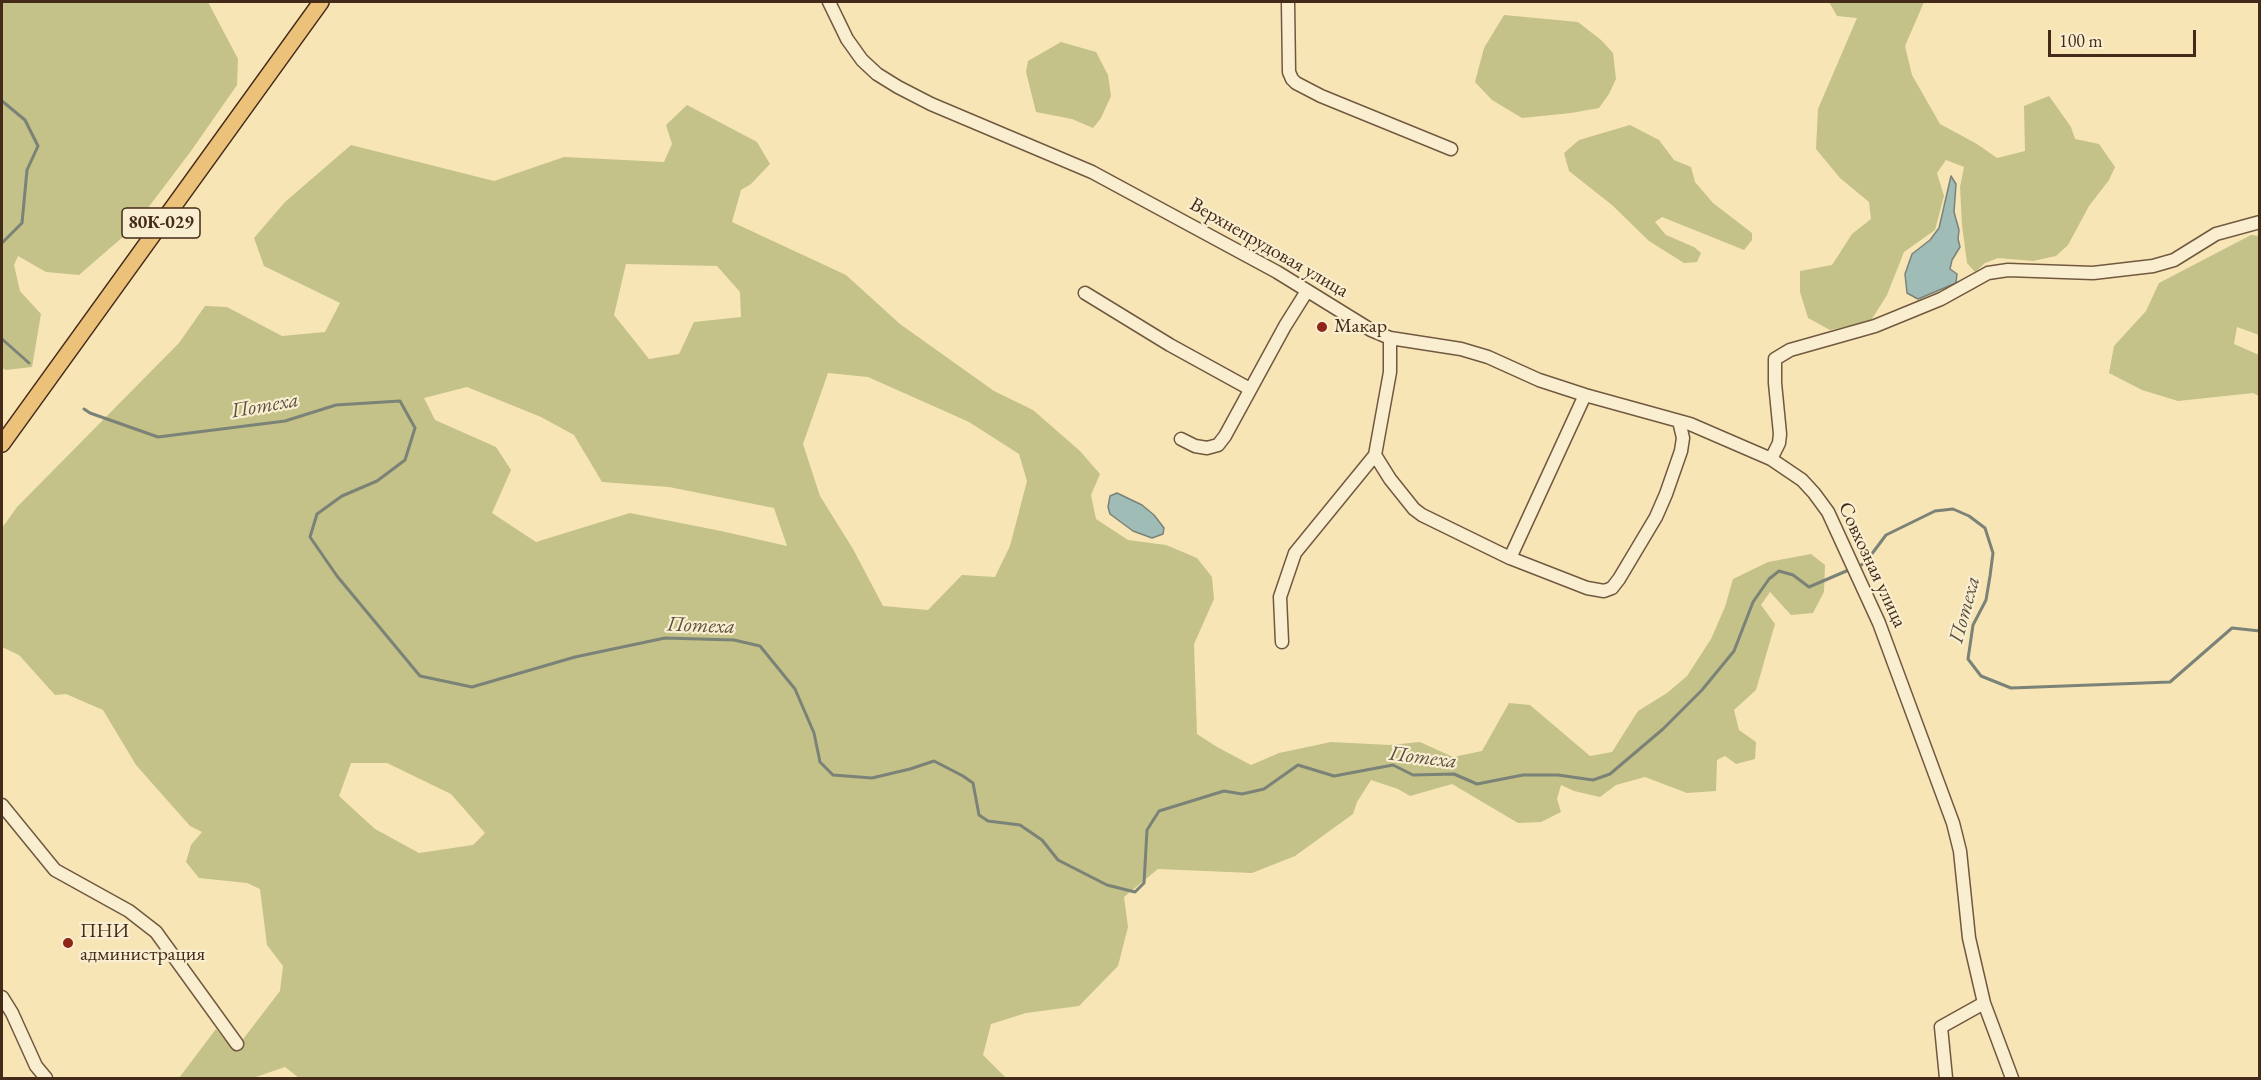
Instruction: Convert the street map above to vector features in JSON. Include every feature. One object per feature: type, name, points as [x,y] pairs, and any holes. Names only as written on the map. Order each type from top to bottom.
[{"type":"main road","name":"80К-029","points":[[2,444],[321,2]]},
{"type":"street","name":"Верхнепрудовая улица","points":[[829,2],[847,39],[862,60],[877,74],[898,87],[932,104],[1092,172],[1208,233],[1350,319],[1390,338],[1461,349],[1488,357],[1539,380],[1710,431],[1771,459]]},
{"type":"street","points":[[1288,2],[1289,72],[1296,83],[1321,96],[1451,149]]},
{"type":"street","points":[[1771,459],[1779,443],[1780,434],[1775,359],[1790,350],[1875,326],[1941,299],[1988,273],[2008,270],[2093,273],[2153,266],[2174,260],[2216,234],[2259,222]]},
{"type":"street","points":[[1180,439],[1201,447],[1208,448],[1218,445],[1307,291]]},
{"type":"street","points":[[1085,293],[1170,345],[1250,389]]},
{"type":"street","points":[[1282,642],[1280,597],[1295,553],[1375,455],[1390,372],[1390,338]]},
{"type":"street","points":[[1510,558],[1585,395]]},
{"type":"street","points":[[1375,455],[1414,509],[1422,515],[1510,558],[1587,588],[1604,591],[1612,588],[1619,579],[1651,526],[1666,494],[1681,452],[1683,438],[1679,421]]},
{"type":"street","name":"Совхозная улица","points":[[1771,459],[1802,480],[1828,512],[1879,623],[1953,823],[1960,851],[1969,938],[1983,1003],[2012,1078]]},
{"type":"street","points":[[2,805],[55,870],[129,911],[156,932],[237,1044]]},
{"type":"street","points":[[2,997],[12,1013],[36,1066],[46,1078]]},
{"type":"street","points":[[1946,1078],[1941,1027],[1983,1003]]},
{"type":"shaded area","points":[[2,2],[208,2],[238,59],[237,85],[132,229],[79,275],[46,272],[18,256],[14,265],[20,291],[41,314],[32,367],[6,370],[2,368]]},
{"type":"shaded area","points":[[1829,2],[1924,2],[1905,46],[1912,75],[1940,124],[1997,158],[2025,151],[2024,106],[2049,96],[2071,127],[2075,139],[2099,144],[2115,167],[2109,180],[2089,206],[2068,245],[2056,256],[2033,261],[1998,258],[1985,263],[1975,272],[1967,263],[1962,225],[1960,187],[1964,167],[1946,160],[1937,173],[1944,196],[1935,230],[1904,252],[1887,295],[1870,322],[1830,330],[1808,318],[1800,292],[1800,271],[1832,265],[1852,234],[1871,219],[1869,202],[1840,178],[1816,149],[1818,109],[1857,18],[1837,16]]},
{"type":"shaded area","points":[[1504,15],[1578,22],[1601,40],[1613,53],[1616,79],[1599,108],[1522,118],[1492,100],[1475,82],[1484,48]]},
{"type":"shaded area","points":[[1061,42],[1096,52],[1108,75],[1111,96],[1101,118],[1093,128],[1072,119],[1036,112],[1026,72],[1028,61]]},
{"type":"shaded area","points":[[687,105],[757,142],[770,164],[751,184],[741,190],[732,222],[846,275],[900,324],[994,391],[1033,410],[1080,451],[1100,474],[1091,495],[1096,519],[1128,540],[1166,545],[1197,558],[1212,577],[1214,599],[1194,644],[1197,734],[1217,747],[1251,765],[1279,753],[1331,742],[1390,745],[1420,742],[1453,757],[1482,751],[1509,703],[1530,705],[1590,756],[1612,752],[1638,711],[1667,693],[1687,676],[1711,639],[1725,607],[1733,579],[1768,562],[1811,554],[1825,565],[1824,592],[1813,613],[1791,615],[1770,592],[1761,605],[1775,624],[1756,690],[1734,710],[1739,730],[1756,742],[1755,759],[1736,764],[1725,756],[1717,760],[1716,791],[1687,793],[1645,777],[1616,785],[1600,797],[1574,791],[1561,785],[1557,799],[1561,812],[1541,822],[1518,823],[1452,784],[1410,796],[1398,789],[1371,780],[1357,802],[1353,814],[1295,856],[1252,873],[1158,869],[1124,897],[1128,927],[1118,966],[1079,1006],[1026,1013],[991,1024],[983,1055],[1006,1078],[299,1078],[285,1067],[253,1078],[179,1078],[216,1029],[234,1051],[280,991],[283,966],[267,945],[260,889],[247,883],[199,878],[186,862],[191,845],[202,832],[190,826],[136,765],[103,710],[66,694],[55,695],[19,655],[2,647],[2,528],[17,507],[179,343],[205,306],[227,307],[282,336],[325,332],[340,303],[264,266],[254,238],[285,202],[351,145],[494,181],[564,157],[664,162],[672,144],[666,125]],"holes":[[[626,264],[717,266],[740,292],[741,317],[694,322],[679,354],[649,359],[614,315]],[[828,373],[868,377],[969,422],[1019,454],[1027,481],[1010,546],[995,577],[962,575],[928,610],[883,606],[853,549],[820,496],[803,444]],[[467,387],[541,417],[574,435],[602,482],[669,487],[774,508],[787,546],[630,513],[536,542],[492,513],[511,470],[496,447],[435,420],[424,398]],[[351,763],[387,763],[451,794],[485,833],[473,845],[419,853],[375,829],[339,796]]]},
{"type":"shaded area","points":[[1630,125],[1659,140],[1674,160],[1691,167],[1695,182],[1713,203],[1752,233],[1752,240],[1744,250],[1662,217],[1655,222],[1666,235],[1694,247],[1701,253],[1697,262],[1684,263],[1649,241],[1612,205],[1569,171],[1564,153],[1579,140]]},
{"type":"shaded area","points":[[2251,235],[2259,236],[2259,335],[2237,327],[2234,344],[2259,355],[2259,396],[2253,393],[2178,401],[2142,390],[2109,373],[2114,346],[2146,311],[2159,283]]},
{"type":"water","points":[[1951,176],[1956,184],[1954,212],[1959,230],[1960,247],[1952,260],[1950,269],[1957,274],[1956,283],[1918,299],[1907,293],[1905,274],[1912,254],[1930,240],[1939,228]]},
{"type":"water","points":[[1117,493],[1142,505],[1154,515],[1164,528],[1163,534],[1152,538],[1133,531],[1110,514],[1108,507],[1110,496]]},
{"type":"waterway","name":"Потеха","points":[[2,101],[25,120],[38,146],[27,170],[22,223],[2,243]]},
{"type":"waterway","name":"Потеха","points":[[2,339],[29,363]]},
{"type":"waterway","name":"Потеха","points":[[84,409],[158,437],[285,421],[336,405],[400,401],[415,428],[405,460],[377,481],[342,496],[317,514],[310,537],[337,576],[420,676],[472,687],[575,657],[665,638],[734,640],[760,646],[795,689],[814,733],[820,762],[833,775],[872,778],[934,761],[973,783],[979,815],[988,821],[1020,825],[1042,840],[1058,860],[1107,885],[1135,892],[1144,883],[1147,830],[1159,811],[1224,791],[1242,794],[1264,789],[1298,765],[1334,776],[1393,765],[1413,775],[1454,774],[1477,784],[1523,775],[1558,775],[1593,780],[1610,774],[1663,729],[1702,690],[1734,651],[1753,602],[1769,579],[1779,571],[1793,575],[1809,587],[1851,569]]},
{"type":"waterway","name":"Потеха","points":[[1857,567],[1865,563],[1886,535],[1935,511],[1953,509],[1969,516],[1985,528],[1993,553],[1986,600],[1973,625],[1968,659],[1981,676],[2011,688],[2170,682],[2232,628],[2260,631]]},
{"type":"place","name":"Макар","points":[[1322,327]]},
{"type":"place","name":"ПНИ администрация","points":[[68,943]]}]
